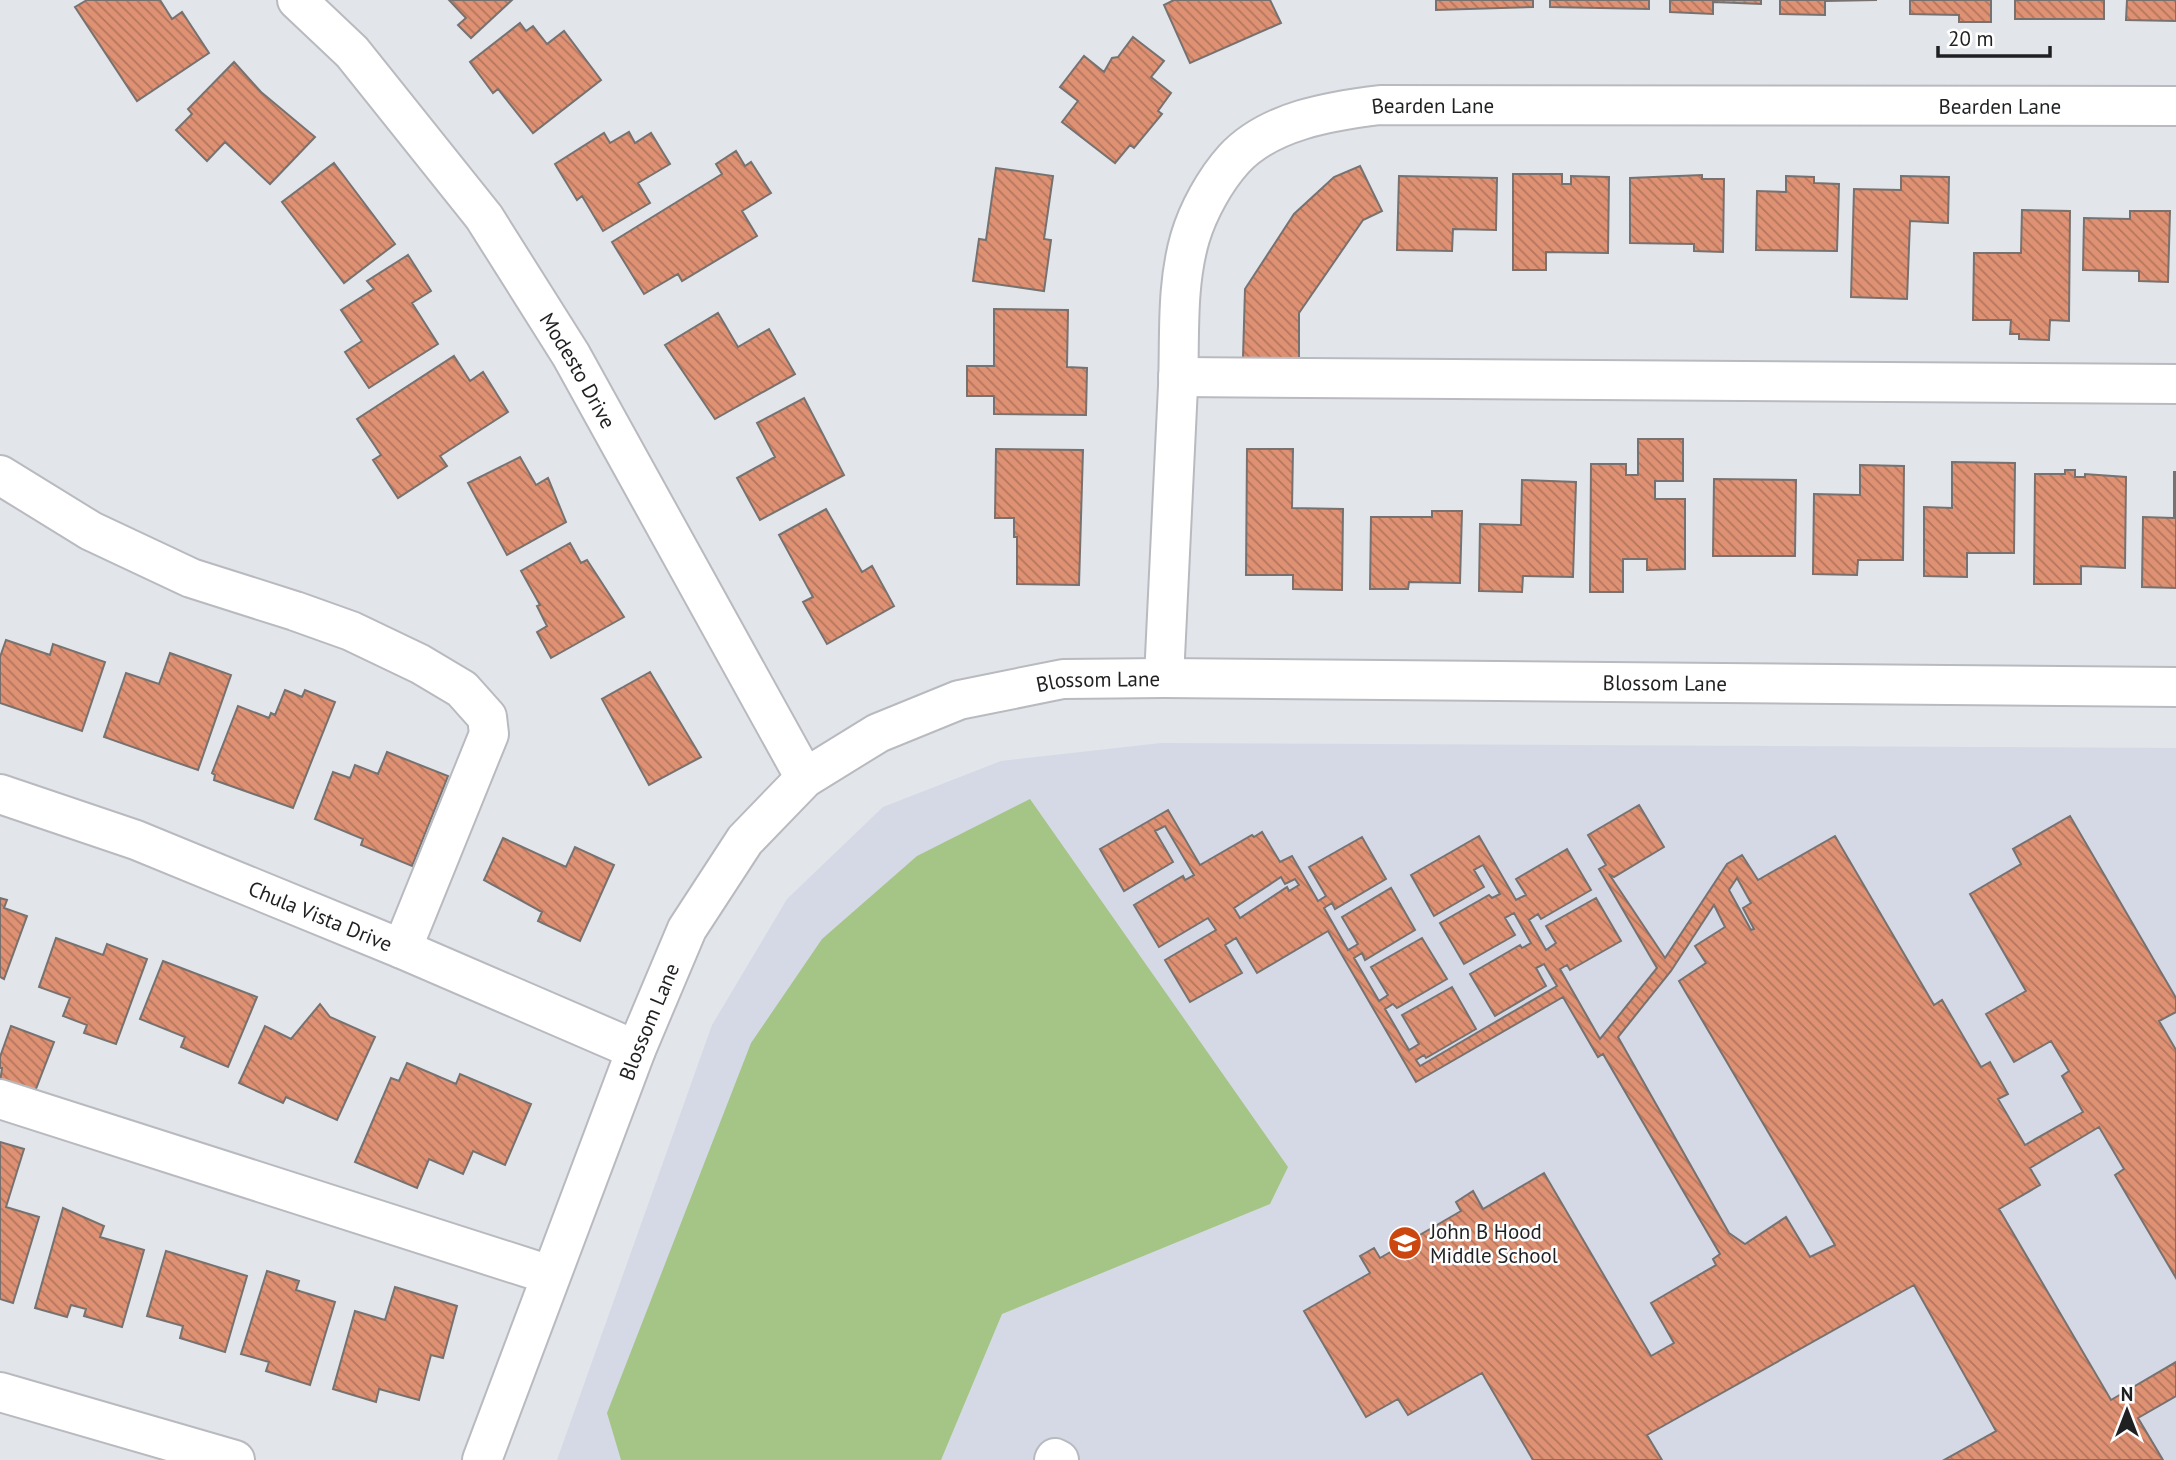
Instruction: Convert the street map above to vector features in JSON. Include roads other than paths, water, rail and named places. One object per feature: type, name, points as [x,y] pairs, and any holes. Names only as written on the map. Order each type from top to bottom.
[{"type":"street","name":"Modesto Drive","points":[[297,0],[352,52],[484,217],[571,355],[805,778]]},
{"type":"street","name":"Bearden Lane","points":[[1164,678],[1181,281],[1190,237],[1204,205],[1234,159],[1258,138],[1337,110],[1380,105],[2176,106]]},
{"type":"street","points":[[1178,377],[2176,384]]},
{"type":"street","points":[[0,474],[91,531],[191,578],[351,631],[420,664],[462,689],[487,717],[489,734],[402,949]]},
{"type":"street","name":"Blossom Lane","points":[[482,1460],[636,1050],[687,929],[744,840],[805,778],[878,733],[959,700],[1063,679],[2176,687]]},
{"type":"street","name":"Chula Vista Drive","points":[[0,794],[136,840],[402,949],[636,1050]]},
{"type":"street","points":[[0,1098],[550,1276]]},
{"type":"street","points":[[0,1392],[235,1460]]},
{"type":"place","name":"John B Hood Middle School","points":[[1405,1243]]}]
